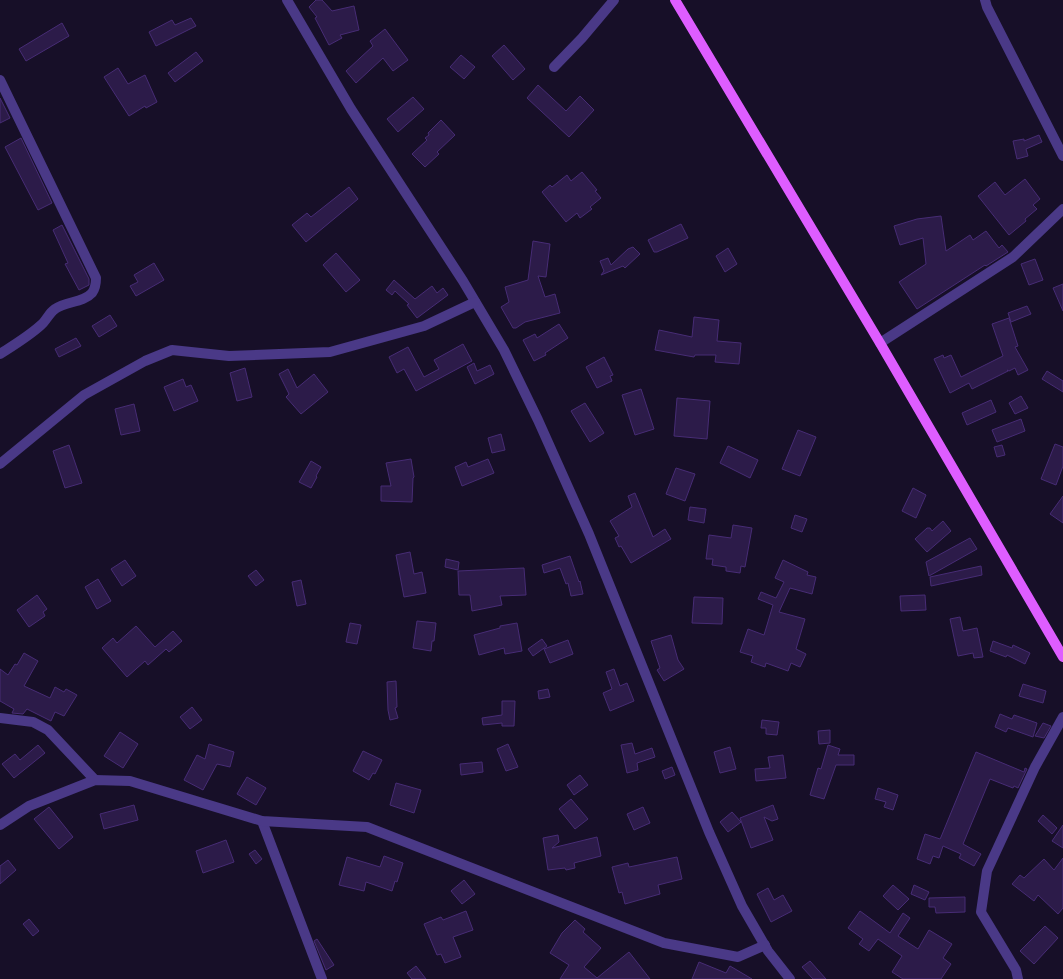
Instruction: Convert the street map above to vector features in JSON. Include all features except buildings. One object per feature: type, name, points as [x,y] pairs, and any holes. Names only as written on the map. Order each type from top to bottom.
[{"type":"main road","points":[[676,0],[880,342],[1063,657]]},
{"type":"street","points":[[287,0],[351,110],[475,302],[504,350],[538,420],[589,534],[709,832],[742,906],[765,945],[790,979]]},
{"type":"street","points":[[554,67],[582,38],[614,0]]},
{"type":"street","points":[[985,0],[987,7],[1063,156]]},
{"type":"street","points":[[0,80],[96,278],[96,284],[92,293],[81,299],[54,309],[43,324],[0,354]]},
{"type":"street","points":[[880,342],[1013,257],[1063,209]]},
{"type":"street","points":[[0,464],[84,395],[145,361],[172,350],[229,356],[330,352],[424,326],[475,302]]},
{"type":"street","points":[[1018,979],[1016,970],[981,912],[987,871],[1035,767],[1063,717]]},
{"type":"street","points":[[0,718],[33,722],[48,730],[95,780]]},
{"type":"street","points":[[0,825],[30,806],[95,780],[130,780],[262,821],[367,827],[664,943],[738,957],[765,945]]},
{"type":"street","points":[[262,821],[322,979]]}]
